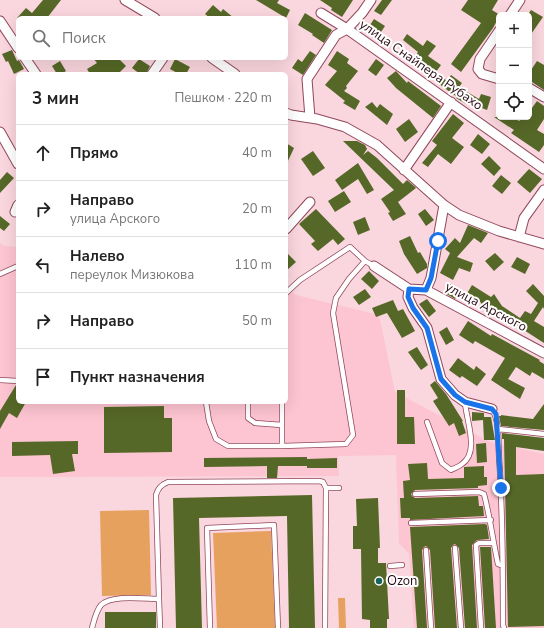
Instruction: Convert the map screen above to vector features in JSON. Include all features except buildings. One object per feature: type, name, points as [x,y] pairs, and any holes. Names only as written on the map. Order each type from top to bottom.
[{"type":"street","points":[[125,0],[152,16]]},
{"type":"street","points":[[310,118],[307,80],[336,35],[347,29],[362,13],[371,0]]},
{"type":"street","points":[[512,12],[520,0]]},
{"type":"street","name":"улица Снайпера Рубахо","points":[[321,13],[347,29],[544,169]]},
{"type":"street","points":[[0,21],[16,45]]},
{"type":"street","points":[[496,36],[480,60],[478,69],[482,74],[496,79]]},
{"type":"street","points":[[26,60],[35,72]]},
{"type":"street","points":[[153,72],[162,60]]},
{"type":"street","points":[[215,60],[232,72]]},
{"type":"street","points":[[532,90],[544,97]]},
{"type":"street","points":[[404,170],[451,102]]},
{"type":"street","points":[[288,114],[317,118],[345,127],[378,145],[444,205],[459,215],[499,231],[544,244]]},
{"type":"street","points":[[0,132],[16,160]]},
{"type":"street","points":[[519,237],[524,218],[544,190]]},
{"type":"street","points":[[288,227],[310,202]]},
{"type":"street","points":[[426,290],[431,278],[444,205]]},
{"type":"street","name":"улица Арского","points":[[374,266],[409,289],[426,290],[544,353]]},
{"type":"street","points":[[409,289],[408,297],[413,308],[427,328],[441,379],[455,395],[465,402],[492,409]]},
{"type":"lane","points":[[288,291],[300,280],[350,247],[365,261],[374,266]]},
{"type":"lane","points":[[206,404],[209,421],[216,439],[228,446],[346,444],[353,435],[334,313],[336,298],[349,279],[365,261]]},
{"type":"lane","points":[[0,274],[16,267]]},
{"type":"lane","points":[[0,380],[16,381]]},
{"type":"lane","points":[[427,422],[442,463],[451,470],[463,464],[470,452],[472,438],[466,414],[465,402]]},
{"type":"lane","points":[[248,404],[248,418],[255,424],[282,424]]},
{"type":"lane","points":[[282,404],[282,446]]},
{"type":"lane","points":[[492,409],[496,414],[498,428],[504,628]]},
{"type":"lane","points":[[498,428],[544,434]]},
{"type":"lane","points":[[160,628],[156,495],[157,491],[163,484],[168,482],[319,481],[323,482],[326,488],[325,628]]},
{"type":"lane","points":[[326,488],[339,488]]},
{"type":"lane","points":[[415,494],[479,492],[484,494],[491,520],[493,543],[498,564],[503,566]]},
{"type":"lane","points":[[411,523],[491,520]]},
{"type":"lane","points":[[210,628],[207,528],[274,526],[278,628]]},
{"type":"lane","points":[[481,628],[476,545],[479,543],[493,543]]},
{"type":"lane","points":[[456,548],[461,628]]},
{"type":"lane","points":[[426,550],[431,628]]},
{"type":"lane","points":[[390,566],[402,565]]},
{"type":"lane","points":[[92,628],[101,605],[110,600],[159,599]]},
{"type":"shaded area","points":[[0,243],[4,246],[16,247],[16,404],[288,404],[288,289],[296,295],[379,315],[395,392],[490,442],[544,454],[544,628],[414,628],[409,554],[399,543],[396,455],[338,456],[339,476],[0,477]]},
{"type":"shaded area","points":[[149,510],[151,595],[102,596],[100,511]]},
{"type":"shaded area","points":[[271,531],[275,628],[217,628],[213,533]]},
{"type":"shaded area","points":[[338,598],[345,598],[346,628],[339,628]]},
{"type":"place","name":"Ozon","points":[[379,581]]},
{"type":"route","points":[[438,241],[431,278],[426,290],[409,289],[408,297],[413,308],[427,328],[441,379],[455,395],[465,402],[492,409],[496,414],[501,488]]}]
